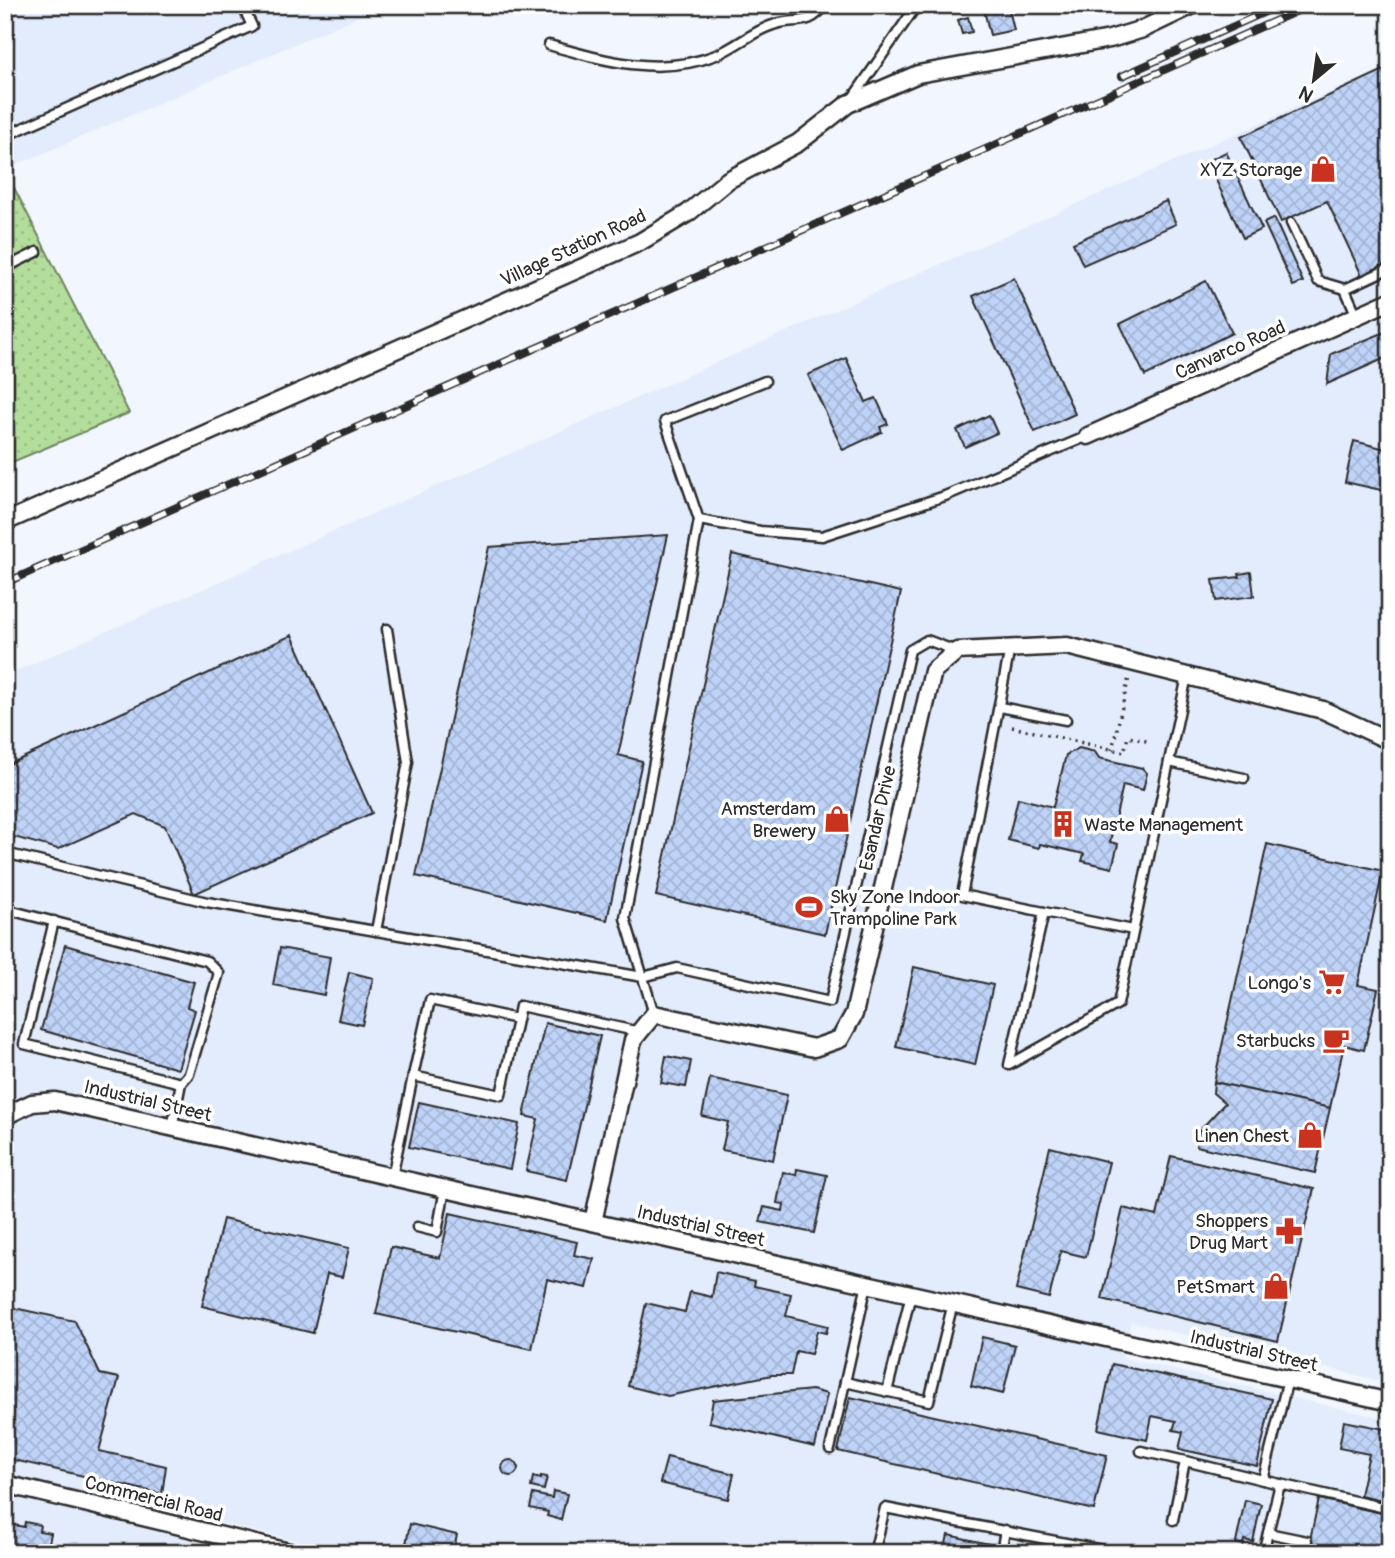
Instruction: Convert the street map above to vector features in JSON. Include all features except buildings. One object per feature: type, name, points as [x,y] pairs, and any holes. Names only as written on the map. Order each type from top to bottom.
[{"type":"street","name":"Village Station Road","points":[[5,522],[640,242],[688,212],[728,180],[798,143],[848,104],[918,74],[1110,39],[1143,29],[1193,5]]},
{"type":"street","name":"Canvarco Road","points":[[1088,436],[1390,301]]},
{"type":"street","points":[[957,651],[1068,646],[1324,710],[1390,741]]},
{"type":"street","name":"Esandar Drive","points":[[654,1014],[814,1048],[840,1039],[854,1014],[933,671],[957,651]]},
{"type":"street","points":[[593,1222],[634,1040],[654,1014]]},
{"type":"street","name":"Industrial Street","points":[[5,1116],[32,1103],[55,1101],[1390,1402]]},
{"type":"street","name":"Commercial Road","points":[[5,1484],[238,1547],[293,1553]]},
{"type":"lane","points":[[5,136],[252,26],[242,5]]},
{"type":"lane","points":[[549,46],[614,61],[674,66],[723,52],[773,25],[810,20],[824,5]]},
{"type":"lane","points":[[848,104],[917,5]]},
{"type":"lane","points":[[1291,223],[1318,281],[1345,289],[1390,268]]},
{"type":"lane","points":[[5,268],[37,252]]},
{"type":"lane","points":[[1345,289],[1357,316]]},
{"type":"lane","points":[[654,1014],[625,918],[699,520],[665,421],[765,382]]},
{"type":"lane","points":[[699,520],[760,531],[822,536],[945,496],[1088,436]]},
{"type":"lane","points":[[376,931],[408,762],[387,629]]},
{"type":"lane","points":[[5,853],[207,902],[643,977],[677,968],[830,1002],[909,650],[927,640],[957,651]]},
{"type":"lane","points":[[1010,648],[962,895],[1133,930]]},
{"type":"lane","points":[[1044,912],[1009,1065],[1118,1004],[1187,676]]},
{"type":"lane","points":[[1000,707],[1066,720]]},
{"type":"lane","points":[[1168,762],[1244,778]]},
{"type":"lane","points":[[5,909],[207,961],[219,973],[189,1074],[181,1083],[172,1128]]},
{"type":"lane","points":[[54,921],[24,1044],[181,1083]]},
{"type":"lane","points":[[393,1177],[430,1000],[517,1019]]},
{"type":"lane","points":[[413,1076],[501,1095],[520,1006],[640,1032]]},
{"type":"lane","points":[[417,1227],[437,1232],[445,1189]]},
{"type":"lane","points":[[830,1448],[867,1284]]},
{"type":"lane","points":[[887,1392],[911,1294]]},
{"type":"lane","points":[[845,1382],[929,1401],[953,1303]]},
{"type":"lane","points":[[1263,1480],[1288,1379]]},
{"type":"lane","points":[[1141,1451],[1390,1509]]},
{"type":"lane","points":[[1173,1520],[1185,1461]]},
{"type":"lane","points":[[1263,1553],[1280,1484]]},
{"type":"lane","points":[[874,1553],[885,1508],[1118,1553]]},
{"type":"lane","points":[[1001,1553],[1005,1530]]},
{"type":"lane","points":[[1268,1533],[1307,1541]]},
{"type":"path","points":[[1112,750],[1133,662]]},
{"type":"path","points":[[1012,726],[1124,752],[1128,737],[1151,742]]},
{"type":"shaded area","points":[[5,5],[385,5],[5,170]]},
{"type":"shaded area","points":[[1390,66],[1390,1383],[1131,1322],[1122,1358],[1390,1420],[1390,1553],[351,1553],[203,1519],[196,1549],[212,1553],[5,1553],[5,676]]},
{"type":"green space","points":[[5,170],[129,413],[5,465]]},
{"type":"railway","points":[[1122,76],[1281,5]]},
{"type":"railway","points":[[5,583],[1311,5]]},
{"type":"place","name":"XYZ Storage","points":[[1323,169]]},
{"type":"place","name":"Amsterdam Brewery","points":[[837,819]]},
{"type":"place","name":"Waste Management","points":[[1063,824]]},
{"type":"place","name":"Sky Zone Indoor Trampoline Park","points":[[809,907]]},
{"type":"place","name":"Longo's","points":[[1332,982]]},
{"type":"place","name":"Starbucks","points":[[1336,1040]]},
{"type":"place","name":"Linen Chest","points":[[1310,1135]]},
{"type":"place","name":"Shoppers Drug Mart","points":[[1289,1231]]},
{"type":"place","name":"PetSmart","points":[[1276,1286]]}]
